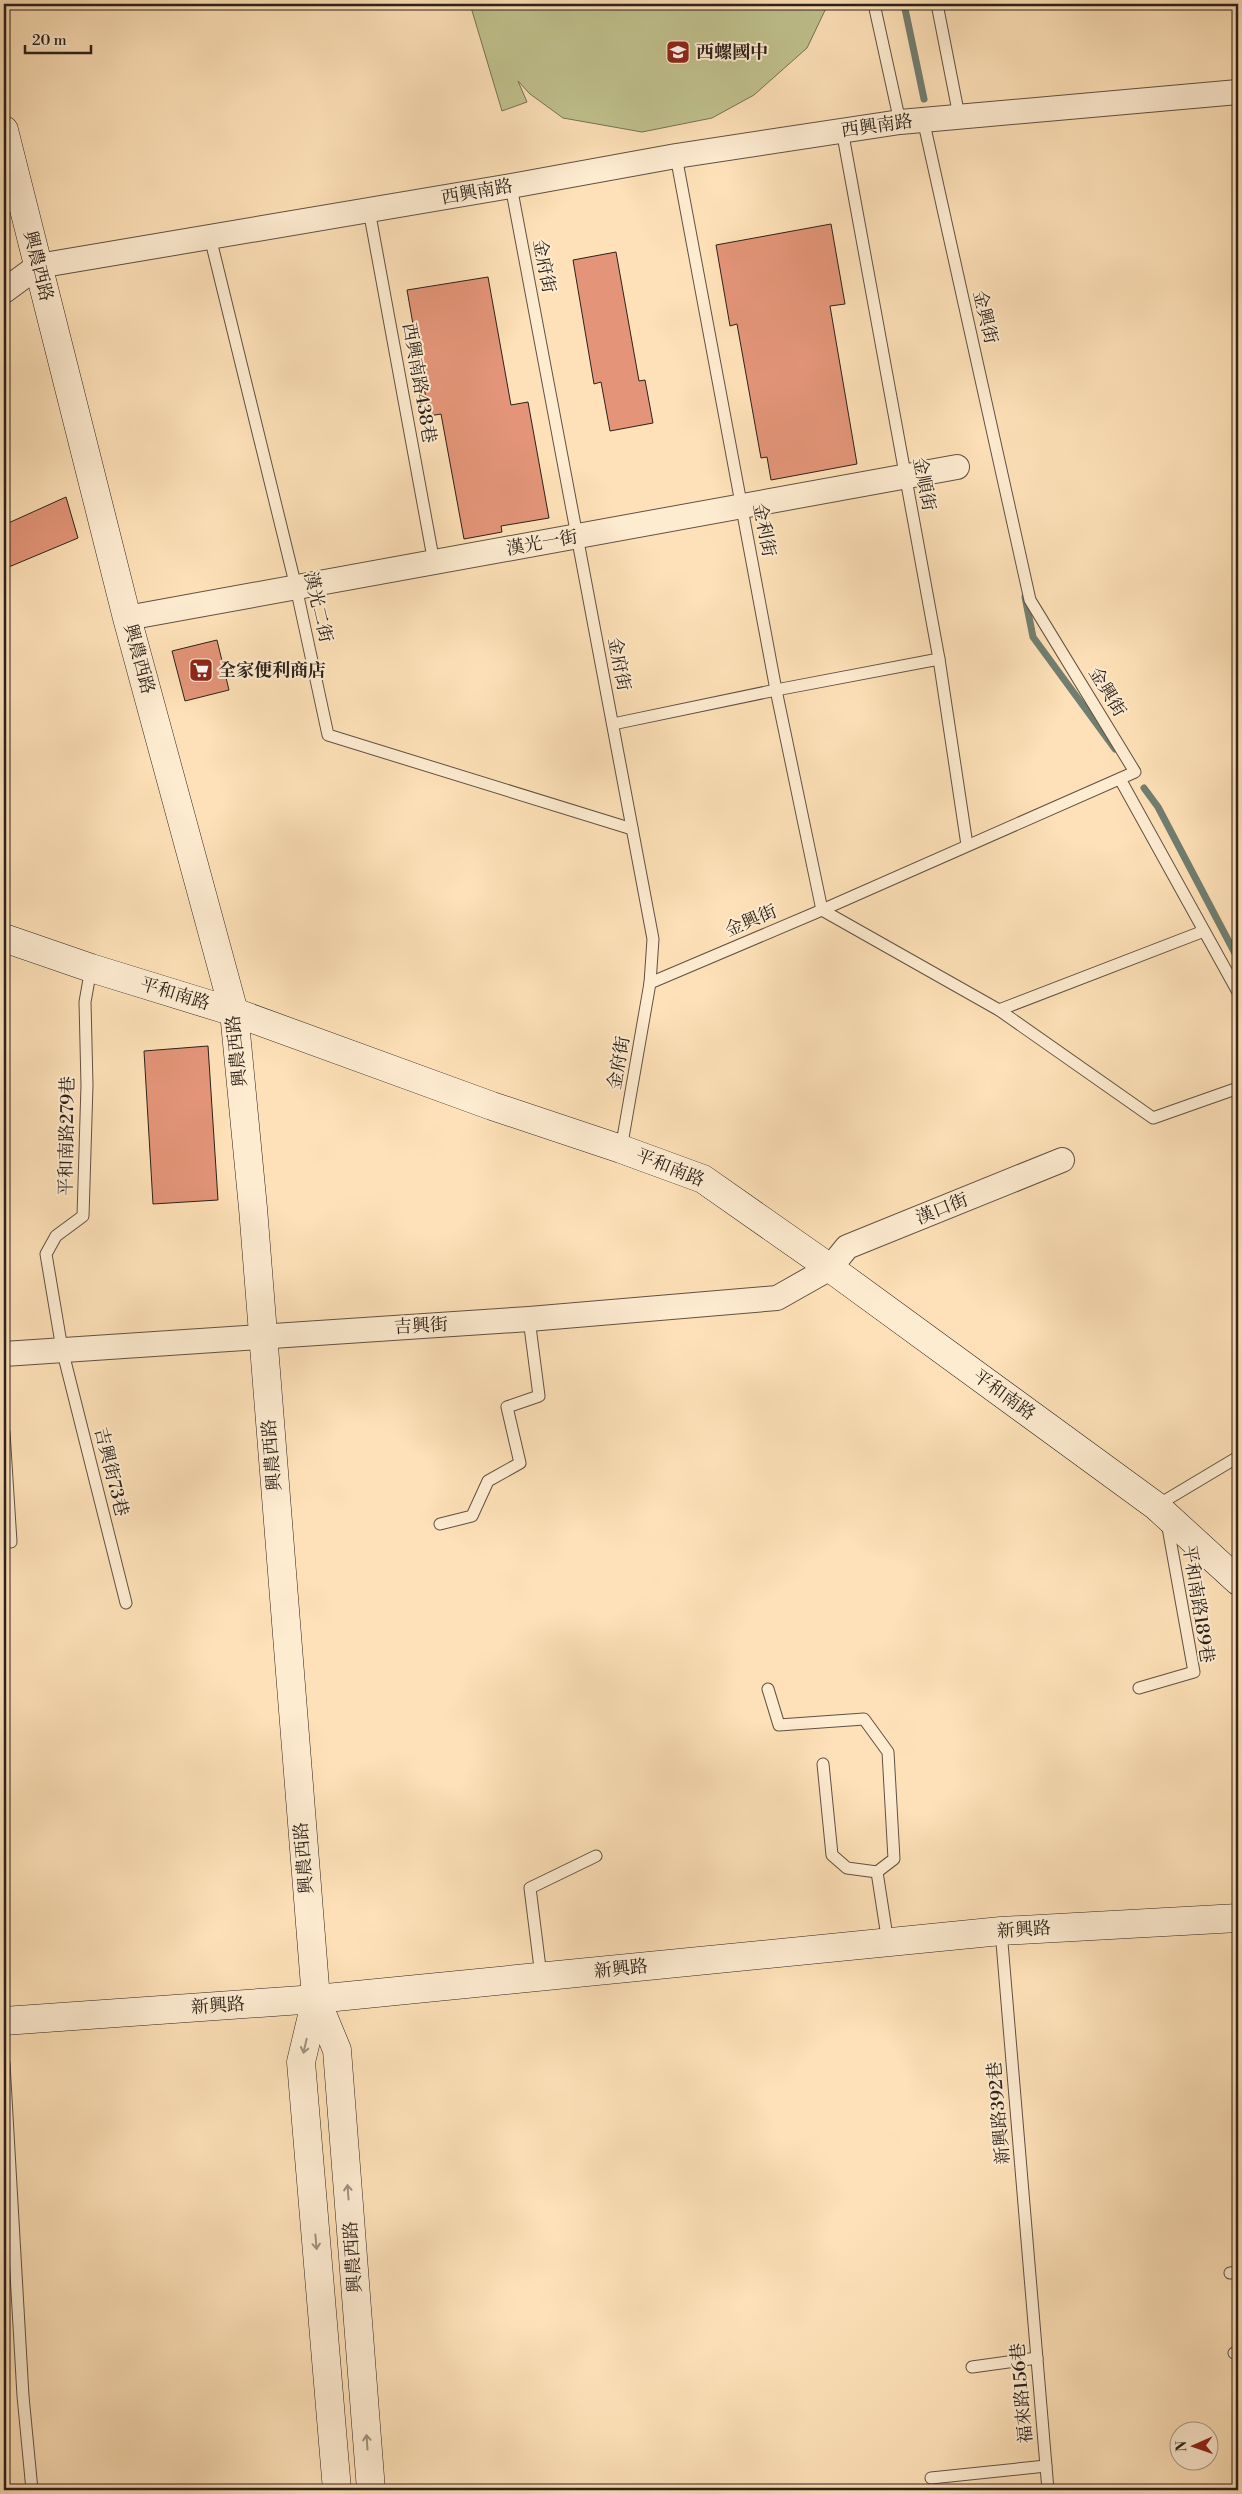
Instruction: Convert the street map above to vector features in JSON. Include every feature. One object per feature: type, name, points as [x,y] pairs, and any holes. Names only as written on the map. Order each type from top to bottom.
[{"type":"main road","name":"興農西路","points":[[4,130],[128,618],[234,1012],[263,1336],[316,1998],[337,2050],[371,2490]]},
{"type":"main road","name":"平和南路","points":[[4,938],[91,968],[234,1012],[492,1106],[621,1149],[703,1179],[830,1268],[1161,1511],[1238,1581]]},
{"type":"main road","name":"新興路","points":[[4,2020],[316,1998],[1001,1931],[1238,1918]]},
{"type":"main road","name":"興農西路","points":[[316,1998],[301,2062],[337,2490]]},
{"type":"street","name":"西興南路","points":[[4,291],[38,266],[511,186],[676,156],[924,119],[1238,92]]},
{"type":"street","name":"漢光一街","points":[[128,618],[957,467]]},
{"type":"street","name":"漢口街","points":[[830,1268],[846,1247],[1062,1160]]},
{"type":"street","name":"吉興街","points":[[4,1354],[529,1319],[777,1298],[830,1268]]},
{"type":"lane","points":[[874,4],[900,122]]},
{"type":"lane","points":[[937,4],[959,116]]},
{"type":"lane","name":"金興街","points":[[650,983],[822,910],[1135,772],[1030,600],[924,119]]},
{"type":"lane","name":"金順街","points":[[842,130],[939,659],[967,845]]},
{"type":"lane","name":"金利街","points":[[676,156],[776,690],[822,910]]},
{"type":"lane","name":"金府街","points":[[511,186],[653,939],[650,983],[621,1149]]},
{"type":"lane","name":"西興南路438巷","points":[[369,210],[434,563]]},
{"type":"lane","name":"漢光二街","points":[[210,237],[296,587],[328,735],[632,828]]},
{"type":"lane","points":[[613,724],[939,659]]},
{"type":"lane","points":[[1120,779],[1238,992]]},
{"type":"lane","points":[[822,910],[1000,1010],[1153,1118],[1238,1088]]},
{"type":"lane","points":[[1000,1010],[1204,931]]},
{"type":"lane","name":"平和南路279巷","points":[[62,1349],[46,1254],[56,1236],[83,1216],[87,1085],[85,1002],[91,968]]},
{"type":"lane","points":[[440,1524],[472,1516],[488,1481],[520,1463],[507,1407],[539,1396],[529,1319]]},
{"type":"lane","name":"吉興街73巷","points":[[62,1349],[126,1603]]},
{"type":"lane","points":[[4,1432],[11,1542]]},
{"type":"lane","points":[[1161,1511],[1238,1457]]},
{"type":"lane","name":"平和南路189巷","points":[[1139,1688],[1194,1672],[1161,1511]]},
{"type":"lane","points":[[768,1689],[779,1725],[864,1719],[888,1752],[894,1860],[877,1872],[847,1868],[832,1854],[823,1764]]},
{"type":"lane","points":[[541,1976],[530,1888],[596,1856]]},
{"type":"lane","points":[[877,1872],[888,1943]]},
{"type":"lane","name":"新興路392巷","points":[[1001,1931],[1031,2293]]},
{"type":"lane","points":[[4,2063],[23,2396],[32,2490]]},
{"type":"lane","name":"福來路156巷","points":[[1031,2293],[1048,2490]]},
{"type":"lane","points":[[972,2367],[1037,2358]]},
{"type":"lane","points":[[931,2478],[1046,2466]]},
{"type":"green space","name":"西螺國中","points":[[470,4],[828,4],[807,48],[754,95],[712,118],[642,132],[563,118],[530,94],[518,81],[527,102],[502,111]]},
{"type":"building","points":[[831,224],[845,304],[830,306],[857,464],[771,480],[767,457],[761,458],[737,324],[730,326],[716,245]]},
{"type":"building","points":[[616,252],[639,381],[645,380],[653,423],[610,431],[601,382],[594,384],[573,260]]},
{"type":"building","points":[[488,277],[511,405],[528,402],[549,518],[501,526],[502,532],[464,539],[441,414],[429,416],[407,290]]},
{"type":"building","points":[[66,497],[78,538],[4,569],[4,525]]},
{"type":"building","name":"全家便利商店","points":[[217,640],[229,690],[185,701],[172,651]]},
{"type":"building","points":[[208,1046],[218,1200],[153,1204],[144,1051]]},
{"type":"waterway","points":[[904,4],[924,99]]},
{"type":"waterway","points":[[1025,597],[1033,637],[1115,749]]},
{"type":"waterway","points":[[1144,788],[1158,807],[1238,959]]},
{"type":"place","name":"西螺國中","points":[[678,52]]},
{"type":"place","name":"全家便利商店","points":[[201,670]]}]
